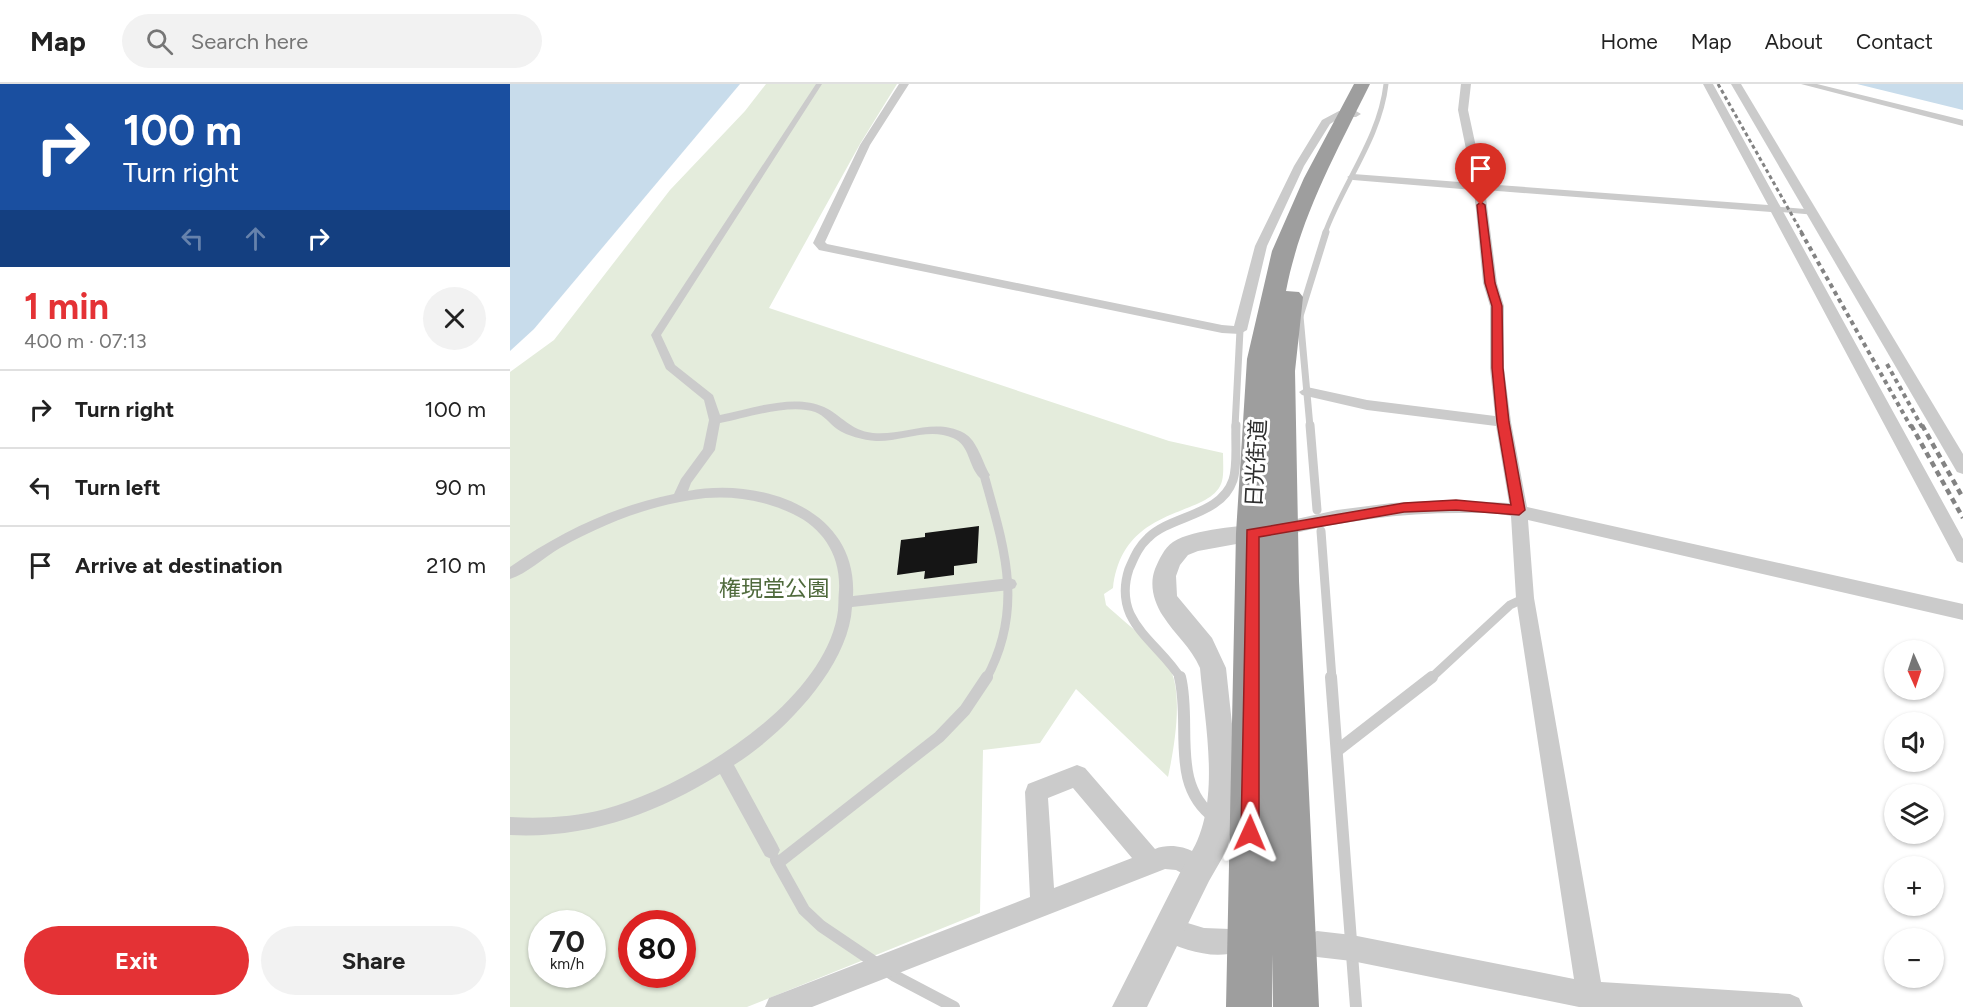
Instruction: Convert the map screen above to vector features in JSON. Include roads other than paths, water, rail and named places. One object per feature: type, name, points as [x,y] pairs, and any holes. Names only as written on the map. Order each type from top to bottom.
[{"type":"highway","name":"日光街道","points":[[1296,1007],[1283,529],[1282,371],[1294,315],[1292,290],[1303,250],[1351,113],[1364,84]]},
{"type":"highway","name":"日光街道","points":[[1249,1007],[1252,533],[1260,359],[1282,251],[1314,178],[1351,113]]},
{"type":"street","points":[[679,498],[685,482],[709,450],[715,420],[709,398],[670,367],[656,335],[819,84]]},
{"type":"street","points":[[904,84],[865,145],[819,243],[823,247],[1222,329],[1240,330],[1261,246],[1299,166],[1326,122],[1339,114],[1351,113]]},
{"type":"street","points":[[1466,84],[1463,110],[1479,185],[1490,283],[1497,306],[1497,368],[1503,422],[1519,510],[1525,598],[1591,1001]]},
{"type":"street","points":[[1708,84],[1963,556]]},
{"type":"street","points":[[1736,84],[1963,468]]},
{"type":"street","points":[[1806,84],[1963,123]]},
{"type":"street","points":[[1353,177],[1775,209]]},
{"type":"street","points":[[1307,392],[1367,405],[1503,422]]},
{"type":"street","points":[[715,420],[770,410],[807,408],[825,412],[844,428],[867,436],[945,431],[966,440],[973,447],[980,471],[984,475]]},
{"type":"street","points":[[510,574],[542,552],[588,527],[634,509],[679,498],[742,495],[776,501],[802,512],[823,528],[838,548],[846,573],[847,602],[838,635],[808,687],[777,722],[724,764],[667,796],[615,815],[564,826],[510,826]]},
{"type":"street","points":[[1129,1007],[1198,870],[1213,848],[1224,780],[1213,668],[1203,645],[1172,610],[1165,597],[1164,576],[1170,561],[1180,549],[1194,543],[1404,507],[1456,505],[1519,510],[1963,612]]},
{"type":"street","points":[[847,602],[1010,584]]},
{"type":"street","points":[[724,764],[775,857]]},
{"type":"street","points":[[1043,903],[1036,792],[1077,776],[1150,862]]},
{"type":"street","points":[[777,1007],[880,965],[1165,857],[1180,858],[1198,870]]},
{"type":"street","points":[[1167,930],[1204,941],[1230,942]]},
{"type":"street","points":[[1317,944],[1353,948],[1591,1001],[1790,1007]]},
{"type":"lane","points":[[1317,510],[1307,392],[1294,315],[1326,234],[1348,182],[1353,177],[1384,101],[1386,84]]},
{"type":"lane","points":[[1775,209],[1811,212]]},
{"type":"lane","points":[[1217,819],[1202,809],[1192,795],[1187,781],[1181,679],[1174,664],[1131,617],[1126,604],[1126,590],[1131,560],[1153,531],[1168,522],[1208,508],[1222,497],[1233,480],[1240,330]]},
{"type":"lane","points":[[954,1007],[880,965],[821,926],[804,910],[775,857],[917,755],[952,725],[973,701],[986,679],[1003,637],[1010,584],[1006,555],[984,475]]},
{"type":"lane","points":[[1321,531],[1322,572],[1338,750],[1356,1007]]},
{"type":"lane","points":[[1338,750],[1428,681],[1510,605],[1525,598]]},
{"type":"water","points":[[510,84],[740,84],[534,329],[510,351]]},
{"type":"water","points":[[1857,84],[1963,84],[1963,110]]},
{"type":"railway","points":[[1718,84],[1802,233]]},
{"type":"railway","points":[[1801,232],[1911,427]]},
{"type":"railway","points":[[1887,364],[1922,427]]},
{"type":"railway","points":[[1911,425],[1963,518]]},
{"type":"railway","points":[[1922,425],[1963,498]]},
{"type":"park label","name":"権現堂公園","points":[[774,588]]}]
